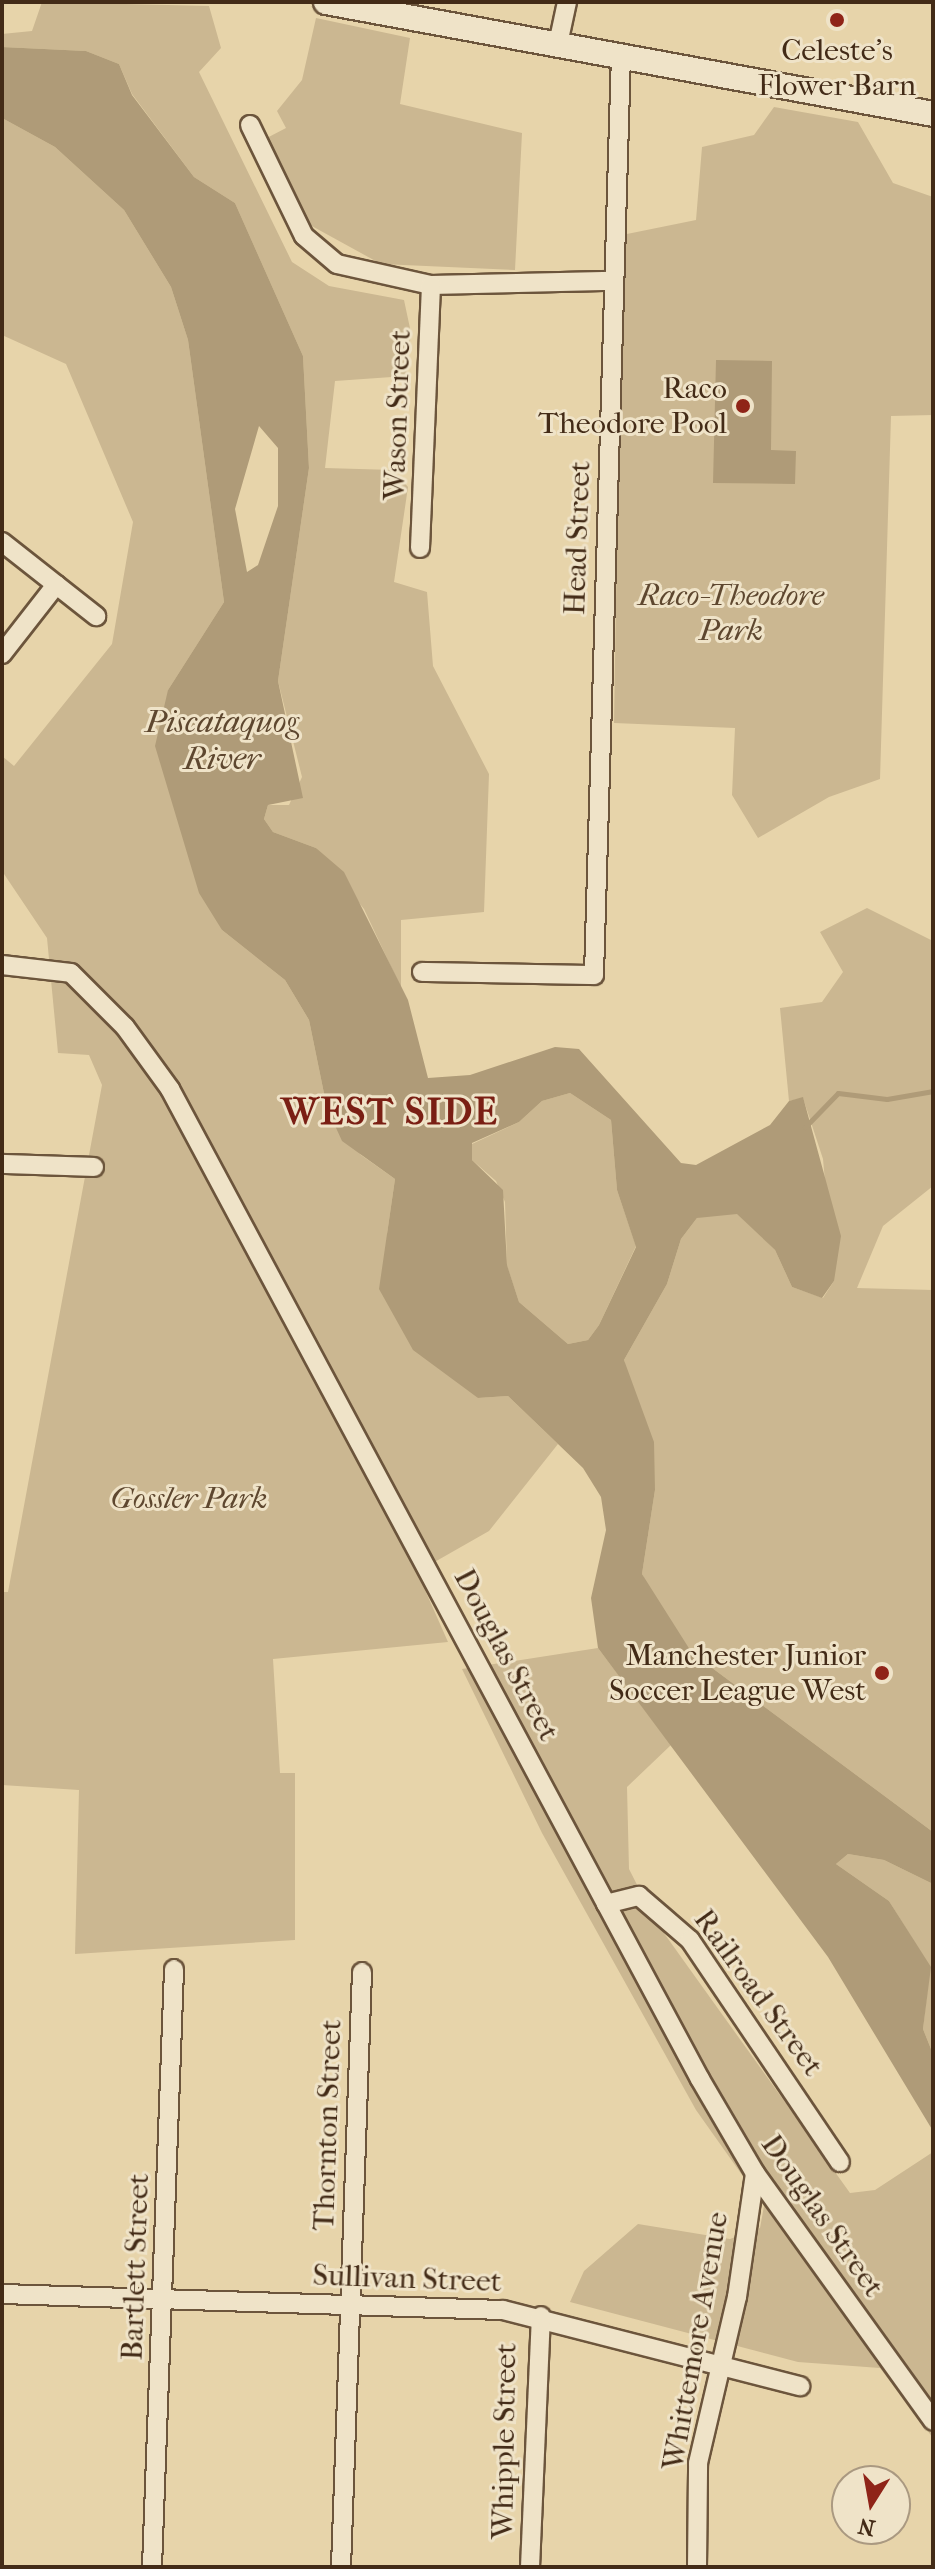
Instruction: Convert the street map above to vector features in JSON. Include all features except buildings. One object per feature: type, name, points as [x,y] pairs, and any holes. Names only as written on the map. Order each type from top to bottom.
[{"type":"main road","points":[[326,2],[374,6],[558,44],[933,114]]},
{"type":"street","points":[[558,44],[567,2]]},
{"type":"street","name":"Head Street","points":[[422,972],[594,975],[621,55]]},
{"type":"street","points":[[250,125],[304,236],[337,264],[431,285],[614,281]]},
{"type":"street","name":"Wason Street","points":[[420,548],[431,285]]},
{"type":"street","points":[[2,542],[96,616]]},
{"type":"street","points":[[2,654],[56,585]]},
{"type":"street","name":"Douglas Street","points":[[2,965],[71,973],[125,1027],[170,1089],[606,1904],[755,2173],[933,2421]]},
{"type":"street","points":[[2,1164],[94,1167]]},
{"type":"street","name":"Railroad Street","points":[[606,1904],[639,1896],[690,1940],[840,2162]]},
{"type":"street","name":"Bartlett Street","points":[[152,2567],[174,1969]]},
{"type":"street","name":"Thornton Street","points":[[341,2567],[362,1972]]},
{"type":"street","name":"Whittemore Avenue","points":[[697,2567],[698,2463],[721,2364],[755,2173]]},
{"type":"street","name":"Sullivan Street","points":[[2,2294],[350,2305],[541,2316],[800,2386]]},
{"type":"street","name":"Whipple Street","points":[[530,2567],[541,2316]]},
{"type":"green space","points":[[42,2],[209,6],[221,48],[199,72],[292,262],[329,286],[404,300],[411,333],[406,376],[335,381],[325,468],[393,470],[408,487],[394,582],[427,592],[433,666],[489,774],[484,912],[401,920],[401,988],[364,909],[316,848],[273,832],[264,819],[268,805],[289,805],[302,777],[278,681],[309,468],[303,356],[235,203],[194,177],[132,94],[119,64],[86,51],[2,47],[2,34],[32,31]]},
{"type":"green space","points":[[316,18],[410,38],[400,104],[522,133],[515,270],[381,264],[310,225],[263,140],[286,128],[277,111],[302,80]]},
{"type":"green space","name":"Raco-Theodore Park","points":[[774,107],[858,122],[893,183],[933,197],[933,415],[891,416],[880,779],[829,797],[758,838],[732,795],[735,728],[614,723],[622,235],[696,220],[702,147],[754,135]]},
{"type":"green space","name":"Gossler Park","points":[[2,118],[55,147],[124,210],[171,287],[188,340],[224,602],[168,690],[222,930],[285,980],[309,1020],[327,1108],[361,1155],[395,1179],[387,1234],[478,1398],[508,1396],[558,1444],[489,1531],[417,1572],[448,1642],[273,1659],[280,1773],[295,1773],[295,1940],[75,1954],[79,1790],[2,1785],[2,1592],[8,1592],[102,1085],[89,1055],[58,1053],[47,938],[2,871],[2,756],[14,766],[112,644],[133,522],[66,364],[2,335]]},
{"type":"green space","points":[[867,908],[933,941],[933,1186],[883,1226],[857,1288],[933,1290],[933,1832],[692,1653],[661,1612],[642,1574],[655,1490],[624,1360],[667,1284],[681,1239],[697,1218],[715,1211],[738,1214],[775,1250],[792,1287],[823,1298],[834,1281],[823,1159],[803,1098],[789,1101],[780,1008],[822,1002],[843,972],[820,932]]},
{"type":"green space","points":[[570,1093],[611,1120],[617,1190],[636,1246],[599,1325],[588,1340],[568,1344],[519,1302],[507,1266],[505,1202],[496,1181],[472,1160],[472,1144],[519,1122],[542,1101]]},
{"type":"green space","points":[[598,1648],[671,1745],[627,1787],[629,1869],[656,1922],[850,2193],[875,2190],[933,2152],[933,2438],[880,2368],[798,2362],[570,2302],[584,2271],[638,2224],[730,2239],[760,2228],[764,2206],[696,2110],[542,1833],[462,1669]]},
{"type":"green space","points":[[848,1854],[884,1860],[933,1884],[933,2054],[923,2029],[930,1967],[889,1901],[836,1864]]},
{"type":"water","name":"Piscataquog River","points":[[2,47],[86,51],[119,64],[132,95],[194,177],[235,203],[303,356],[309,468],[278,681],[303,798],[268,805],[264,819],[273,832],[316,848],[344,872],[408,1000],[428,1078],[470,1075],[555,1047],[579,1049],[681,1163],[696,1165],[770,1125],[789,1101],[803,1097],[841,1236],[834,1281],[822,1298],[792,1287],[775,1250],[737,1214],[697,1218],[681,1239],[667,1284],[624,1360],[654,1442],[655,1490],[642,1574],[692,1653],[933,1832],[933,1884],[884,1860],[848,1854],[836,1864],[889,1901],[931,1967],[923,2029],[933,2054],[933,2131],[828,1957],[598,1648],[591,1598],[606,1530],[601,1497],[583,1468],[508,1396],[478,1398],[413,1350],[379,1289],[395,1179],[342,1141],[327,1108],[309,1020],[285,980],[222,930],[199,893],[155,746],[168,690],[224,602],[188,340],[171,287],[124,210],[55,147],[2,118]],"holes":[[[259,426],[278,448],[278,506],[258,565],[247,572],[235,509]],[[570,1093],[611,1120],[617,1190],[636,1247],[599,1325],[588,1340],[568,1344],[519,1302],[507,1265],[503,1190],[472,1160],[472,1143],[519,1122],[542,1101]]]},
{"type":"water","name":"Raco Theodore Pool","points":[[716,360],[772,361],[771,450],[796,451],[795,484],[713,483]]},
{"type":"waterway","points":[[805,1127],[838,1093],[887,1099],[933,1091]]},
{"type":"place","name":"Celeste's Flower Barn","points":[[837,20]]},
{"type":"place","name":"Raco Theodore Pool","points":[[743,406]]},
{"type":"place","name":"Manchester Junior Soccer League West","points":[[882,1673]]},
{"type":"district","name":"WEST SIDE","points":[[390,1112]]}]
